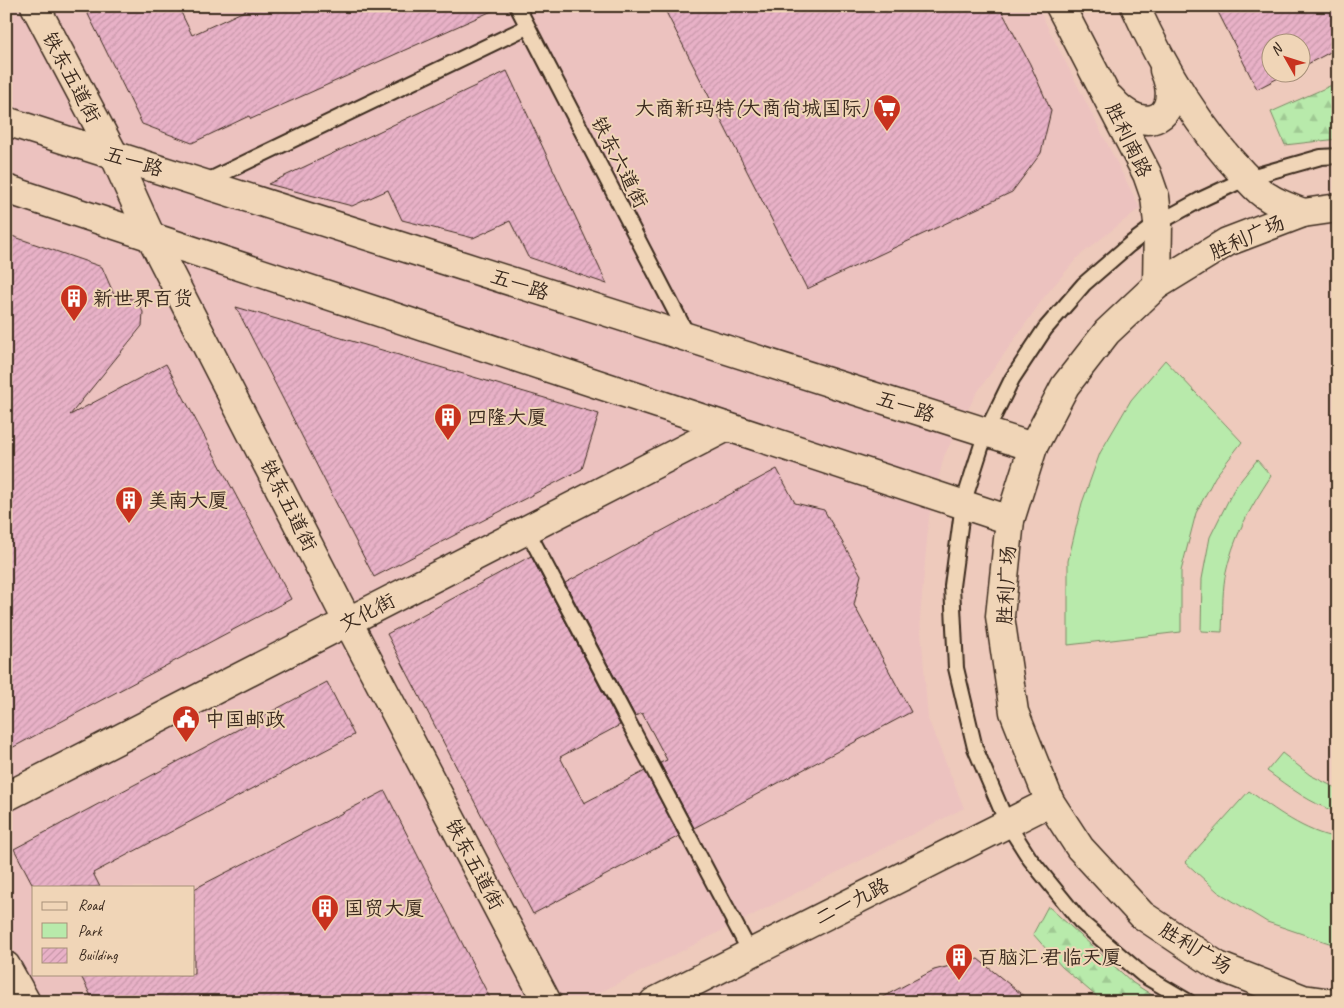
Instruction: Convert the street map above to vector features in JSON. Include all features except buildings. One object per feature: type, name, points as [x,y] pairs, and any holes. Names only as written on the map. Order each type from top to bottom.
[{"type":"main road","name":"铁东五道街","points":[[35,6],[114,155],[151,237],[348,622],[547,1002]]},
{"type":"main road","name":"胜利南路","points":[[1060,6],[1147,174],[1155,197],[1158,223],[1157,285]]},
{"type":"main road","points":[[1104,90],[1124,112],[1133,118],[1145,121],[1154,119],[1162,114],[1169,100],[1167,77],[1135,6]]},
{"type":"main road","points":[[1149,36],[1193,112],[1214,141],[1266,197],[1303,213]]},
{"type":"main road","name":"五一路","points":[[6,121],[1033,446]]},
{"type":"main road","points":[[6,189],[1010,520]]},
{"type":"main road","name":"胜利广场","points":[[1310,1001],[1218,966],[1142,915],[1080,848],[1050,802],[1014,712],[1000,616],[1010,520],[1033,446],[1065,386],[1107,332],[1157,285],[1226,242],[1303,213],[1338,208]]},
{"type":"main road","name":"文化街","points":[[6,797],[727,427]]},
{"type":"main road","name":"二一九路","points":[[654,1002],[1050,802]]},
{"type":"main road","points":[[6,966],[26,1002]]},
{"type":"lane","name":"铁东六道街","points":[[517,6],[688,337]]},
{"type":"lane","points":[[202,183],[527,26]]},
{"type":"lane","points":[[1189,1002],[1143,975],[1081,922],[1030,859],[1007,823],[975,748],[956,668],[952,586],[963,504],[986,432],[1012,378],[1045,329],[1084,284],[1128,244],[1158,223],[1202,198],[1247,178],[1321,157],[1338,156]]},
{"type":"lane","points":[[527,530],[750,952]]},
{"type":"shaded area","points":[[6,6],[1037,6],[1140,208],[1078,257],[1045,296],[976,394],[944,456],[929,517],[920,618],[928,719],[964,808],[581,1002],[6,1002]]},
{"type":"green space","points":[[1332,85],[1338,100],[1338,139],[1285,145],[1271,112]]},
{"type":"green space","points":[[1165,360],[1242,442],[1215,477],[1196,513],[1181,571],[1181,632],[1068,645],[1068,561],[1082,503],[1100,453],[1131,400]]},
{"type":"green space","points":[[1257,460],[1271,476],[1249,512],[1232,549],[1224,584],[1222,632],[1201,631],[1202,579],[1210,537],[1234,489]]},
{"type":"green space","points":[[1282,753],[1310,775],[1338,789],[1338,812],[1310,800],[1267,771]]},
{"type":"green space","points":[[1249,791],[1302,826],[1338,838],[1338,946],[1267,922],[1218,892],[1185,862]]},
{"type":"green space","points":[[1048,906],[1133,983],[1163,1002],[1103,1002],[1062,967],[1033,934]]},
{"type":"place","name":"大商新玛特(大商尚城国际)","points":[[887,132]]},
{"type":"place","name":"新世界百货","points":[[74,322]]},
{"type":"place","name":"四隆大厦","points":[[448,441]]},
{"type":"place","name":"美南大厦","points":[[129,524]]},
{"type":"place","name":"中国邮政","points":[[186,743]]},
{"type":"place","name":"国贸大厦","points":[[325,932]]},
{"type":"place","name":"百脑汇·君临天厦","points":[[959,981]]}]
